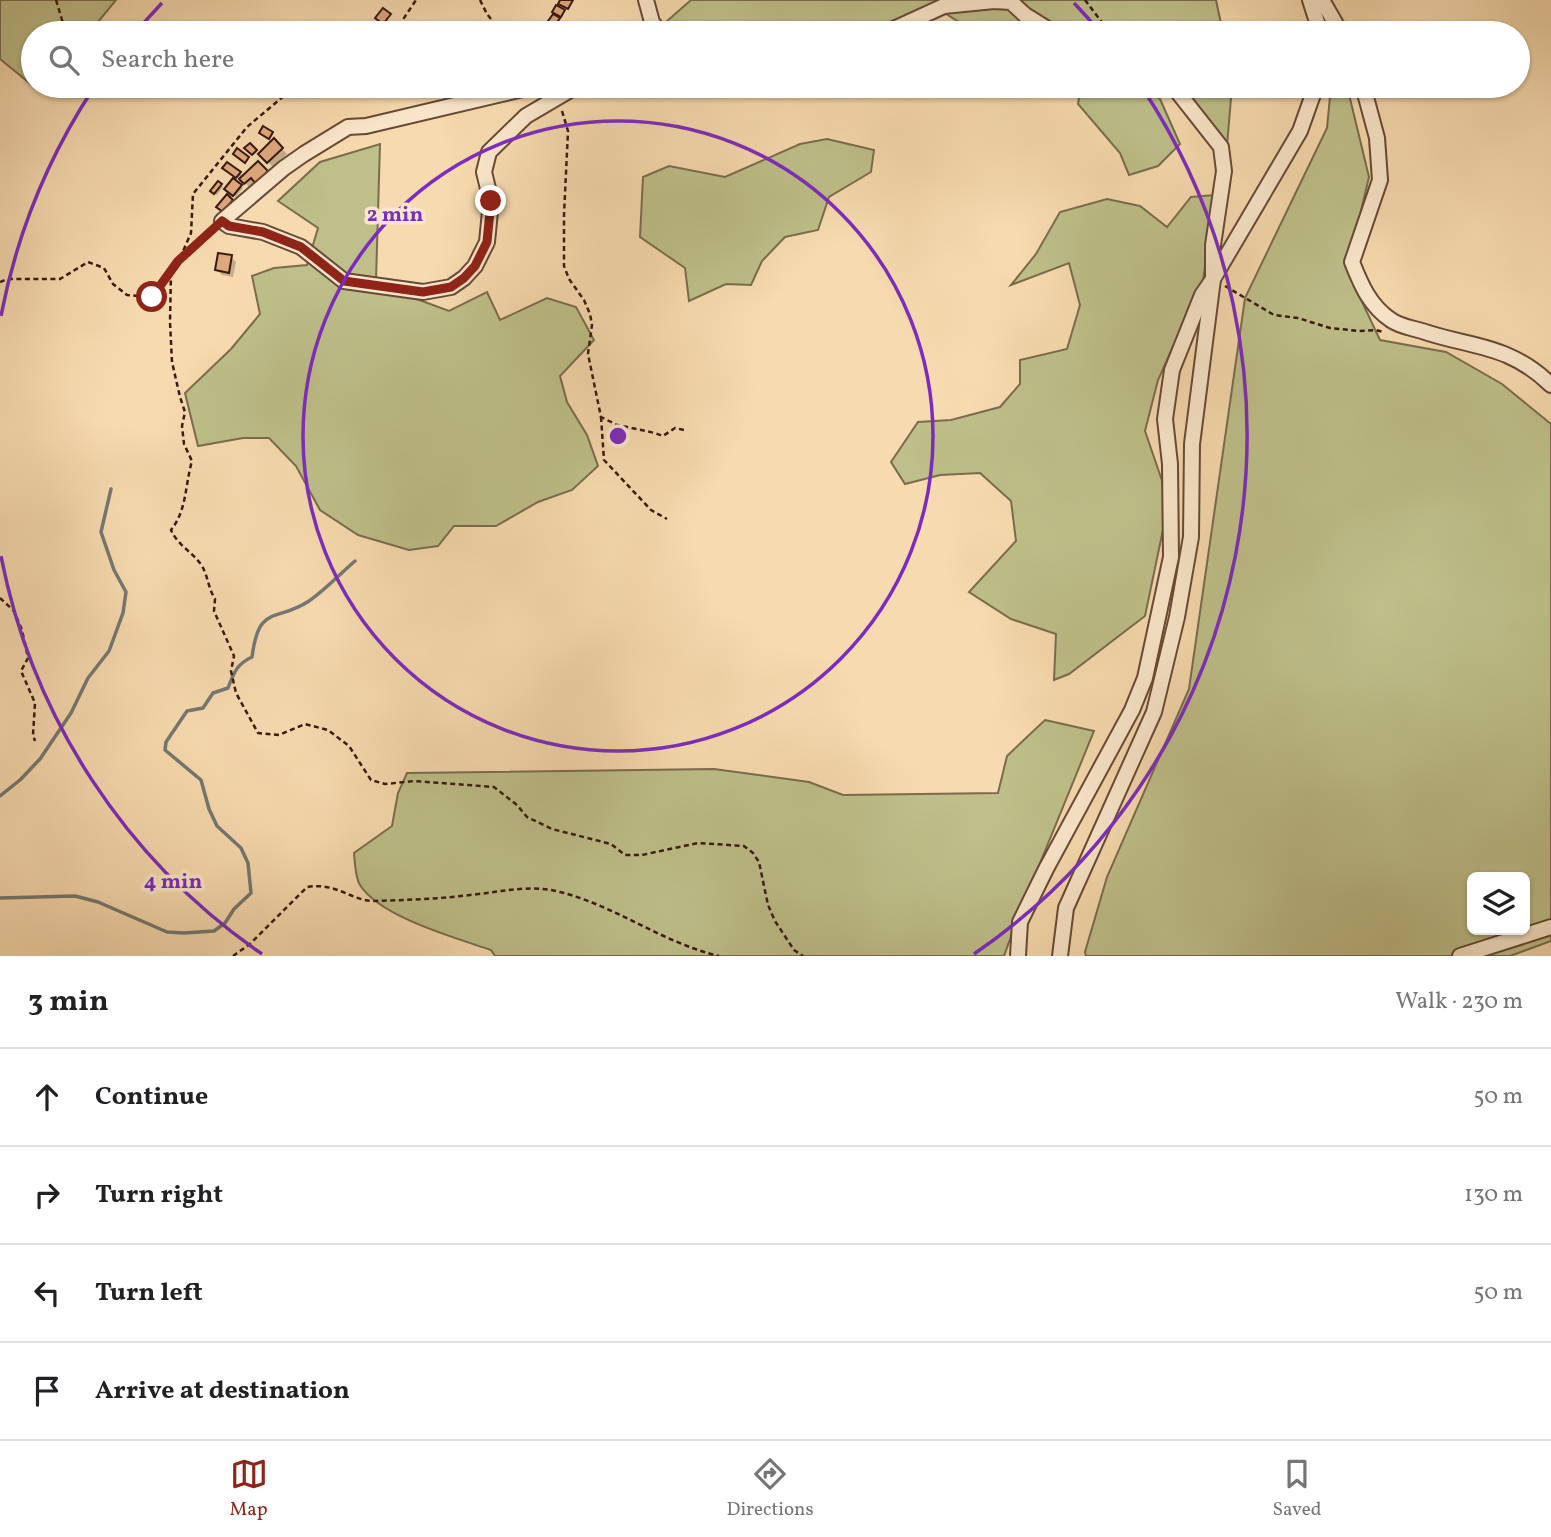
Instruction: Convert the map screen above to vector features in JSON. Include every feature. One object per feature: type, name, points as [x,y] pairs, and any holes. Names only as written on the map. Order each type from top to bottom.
[{"type":"street","points":[[646,0],[652,21]]},
{"type":"street","points":[[1310,0],[1317,21]]},
{"type":"street","points":[[1322,0],[1334,21]]},
{"type":"street","points":[[911,21],[944,6],[994,1],[1011,2],[1035,21]]},
{"type":"street","points":[[486,98],[366,127],[348,127],[284,168],[222,221],[229,226],[263,232],[301,247],[344,281],[423,292],[451,287],[475,266],[487,242],[491,201],[484,172],[489,152],[526,116],[554,98]]},
{"type":"street","points":[[1060,956],[1066,908],[1154,712],[1177,617],[1191,537],[1192,444],[1213,279],[1213,245],[1224,171],[1221,147],[1182,98]]},
{"type":"street","points":[[1018,956],[1020,922],[1045,869],[1132,710],[1145,678],[1171,556],[1171,487],[1165,419],[1172,370],[1202,295],[1300,131],[1312,98]]},
{"type":"street","points":[[1366,98],[1377,138],[1380,180],[1352,262],[1365,294],[1392,321],[1434,335],[1497,349],[1537,372],[1551,385]]},
{"type":"street","points":[[1460,956],[1551,926]]},
{"type":"path","points":[[56,0],[62,21]]},
{"type":"path","points":[[402,21],[416,0]]},
{"type":"path","points":[[480,0],[493,21]]},
{"type":"path","points":[[1085,0],[1101,21]]},
{"type":"path","points":[[0,282],[8,279],[60,279],[88,262],[104,268],[113,284],[127,295],[152,297],[178,261],[191,233],[193,194],[247,127],[281,98]]},
{"type":"path","points":[[554,98],[563,113],[568,131],[564,215],[565,266],[569,279],[590,314],[592,326],[588,354],[601,417],[604,460],[651,510],[667,519]]},
{"type":"path","points":[[178,261],[222,221]]},
{"type":"path","points":[[171,272],[172,362],[185,412],[182,426],[184,444],[192,461],[184,509],[172,530],[175,539],[201,566],[209,590],[215,598],[214,611],[234,656],[231,671],[236,693],[258,733],[279,735],[305,724],[328,730],[349,746],[371,780],[385,784],[414,781],[494,787],[517,805],[527,817],[552,829],[611,844],[625,855],[642,855],[698,843],[744,846],[759,862],[768,905],[775,921],[794,950],[803,956]]},
{"type":"path","points":[[1213,279],[1274,314],[1330,328],[1376,330],[1386,334]]},
{"type":"path","points":[[601,417],[617,425],[663,436],[675,428],[684,430]]},
{"type":"path","points":[[0,598],[14,611],[22,630],[27,658],[21,671],[35,703],[35,741]]},
{"type":"path","points":[[233,956],[250,944],[307,887],[317,886],[338,888],[368,901],[442,898],[522,888],[557,891],[610,911],[678,943],[719,956]]},
{"type":"green space","points":[[0,0],[116,0],[99,21],[21,21],[21,76],[0,59]]},
{"type":"green space","points":[[691,0],[1216,0],[1220,21],[957,21],[938,9],[917,21],[667,21]]},
{"type":"green space","points":[[1079,98],[1159,98],[1180,144],[1158,166],[1129,175],[1120,153],[1078,104]]},
{"type":"green space","points":[[1186,98],[1231,98],[1227,146]]},
{"type":"green space","points":[[1330,98],[1350,98],[1369,177],[1347,270],[1380,340],[1446,352],[1502,384],[1551,424],[1551,941],[1510,956],[1086,956],[1107,877],[1189,689],[1245,298],[1327,128]]},
{"type":"green space","points":[[827,139],[874,150],[871,172],[829,197],[818,230],[785,237],[762,261],[751,285],[726,284],[689,301],[685,268],[640,237],[643,177],[669,166],[725,177],[800,144]]},
{"type":"green space","points":[[380,144],[376,281],[449,311],[487,292],[500,320],[547,298],[576,307],[594,340],[560,376],[567,402],[587,435],[598,466],[572,490],[538,502],[496,526],[454,526],[438,546],[409,550],[358,535],[320,510],[296,466],[269,438],[243,438],[198,446],[185,393],[231,349],[260,314],[252,276],[274,268],[307,265],[318,228],[278,201],[320,162]]},
{"type":"green space","points":[[1215,195],[1203,281],[1158,380],[1145,431],[1169,501],[1145,616],[1069,674],[1054,680],[1056,634],[1011,619],[969,592],[1016,541],[1011,501],[980,473],[940,475],[905,484],[891,462],[918,422],[951,420],[1000,407],[1020,384],[1020,360],[1067,349],[1080,305],[1069,263],[1011,285],[1036,254],[1060,212],[1107,199],[1140,206],[1167,227],[1191,197]]},
{"type":"green space","points":[[1045,720],[1094,731],[1004,956],[495,956],[491,950],[439,933],[384,907],[370,896],[357,878],[354,853],[392,826],[398,793],[407,773],[714,769],[809,782],[843,795],[998,793],[1007,756]]},
{"type":"building","points":[[560,0],[573,0],[568,9],[558,4]]},
{"type":"building","points":[[556,5],[565,10],[561,17],[552,12]]},
{"type":"building","points":[[383,8],[391,14],[385,21],[375,18]]},
{"type":"building","points":[[553,14],[560,18],[558,21],[548,21]]},
{"type":"building","points":[[263,126],[273,132],[269,139],[259,133]]},
{"type":"building","points":[[274,138],[283,148],[267,163],[258,154]]},
{"type":"building","points":[[250,143],[257,150],[252,155],[244,148]]},
{"type":"building","points":[[237,148],[249,157],[245,163],[233,154]]},
{"type":"building","points":[[258,161],[268,171],[256,184],[251,178],[244,184],[239,179]]},
{"type":"building","points":[[227,162],[241,172],[236,178],[222,168]]},
{"type":"building","points":[[233,178],[242,185],[233,196],[224,189]]},
{"type":"building","points":[[218,181],[222,184],[214,194],[210,191]]},
{"type":"building","points":[[227,194],[233,200],[223,212],[216,207]]},
{"type":"building","points":[[218,253],[232,255],[229,273],[215,270]]},
{"type":"waterway","points":[[0,796],[40,759],[71,713],[88,678],[109,651],[123,613],[126,592],[114,570],[101,532],[111,489]]},
{"type":"waterway","points":[[0,898],[75,896],[98,902],[167,932],[214,931],[225,923],[234,909],[251,893],[248,863],[241,848],[217,826],[201,780],[165,750],[166,742],[187,711],[203,708],[213,693],[228,688],[237,669],[252,657],[255,640],[264,621],[309,601],[355,561]]},
{"type":"route","points":[[152,297],[178,261],[222,221],[229,226],[263,232],[301,247],[344,281],[423,292],[451,287],[475,266],[487,242],[491,201]]}]
